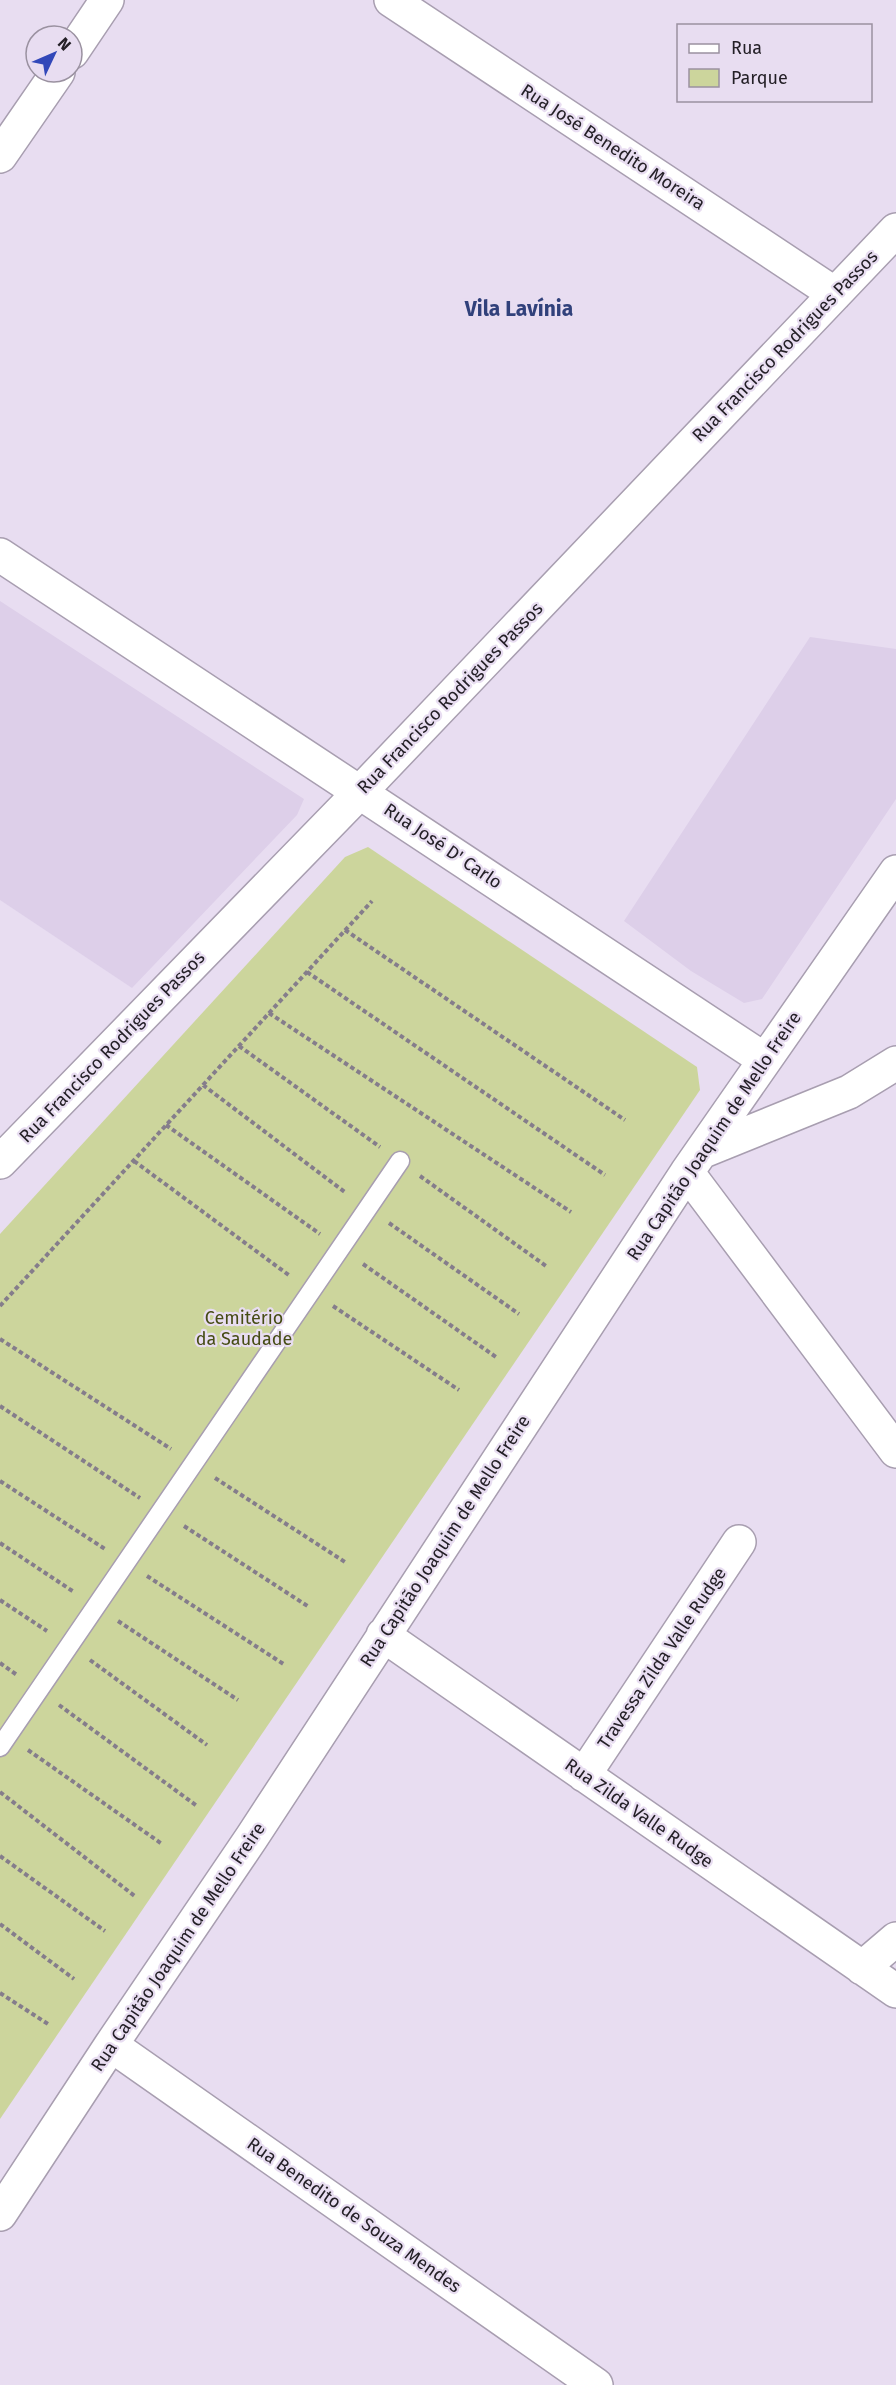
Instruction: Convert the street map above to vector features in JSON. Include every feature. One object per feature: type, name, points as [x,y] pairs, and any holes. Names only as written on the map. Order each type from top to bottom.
[{"type":"street","points":[[84,34],[107,0]]},
{"type":"street","name":"Rua José Benedito Moreira","points":[[391,0],[835,294]]},
{"type":"street","points":[[0,156],[50,84]]},
{"type":"street","name":"Rua Francisco Rodrigues Passos","points":[[0,1162],[361,791],[896,230]]},
{"type":"street","name":"Rua José D' Carlo","points":[[0,555],[361,791],[765,1060]]},
{"type":"street","name":"Rua Capitão Joaquim de Mello Freire","points":[[0,2214],[252,1837],[694,1162],[896,872]]},
{"type":"street","points":[[896,1063],[849,1092],[694,1162],[896,1451]]},
{"type":"street","name":"Travessa Zilda Valle Rudge","points":[[584,1775],[739,1542]]},
{"type":"street","name":"Rua Zilda Valle Rudge","points":[[383,1635],[896,1991]]},
{"type":"street","points":[[862,1968],[896,1939]]},
{"type":"street","name":"Rua Benedito de Souza Mendes","points":[[111,2045],[596,2385]]},
{"type":"lane","points":[[4,1742],[400,1161]]},
{"type":"path","points":[[0,1306],[372,901]]},
{"type":"path","points":[[345,930],[625,1120]]},
{"type":"path","points":[[307,972],[605,1175]]},
{"type":"path","points":[[269,1013],[571,1212]]},
{"type":"path","points":[[0,1600],[69,1645],[207,1745]]},
{"type":"path","points":[[0,1663],[197,1806]]},
{"type":"path","points":[[4,1742],[162,1844]]},
{"type":"path","points":[[0,1792],[136,1897]]},
{"type":"path","points":[[0,1856],[105,1931]]},
{"type":"path","points":[[0,1924],[74,1979]]},
{"type":"path","points":[[0,1993],[48,2024]]},
{"type":"shaded area","points":[[0,601],[304,799],[297,815],[132,988],[0,900]]},
{"type":"shaded area","points":[[810,637],[896,649],[896,799],[762,999],[744,1003],[691,971],[624,921]]},
{"type":"green space","name":"Cemitério da Saudade","points":[[368,847],[697,1067],[700,1090],[0,2119],[0,1234],[345,857]]},
{"type":"district","name":"Vila Lavínia","points":[[519,309]]}]
